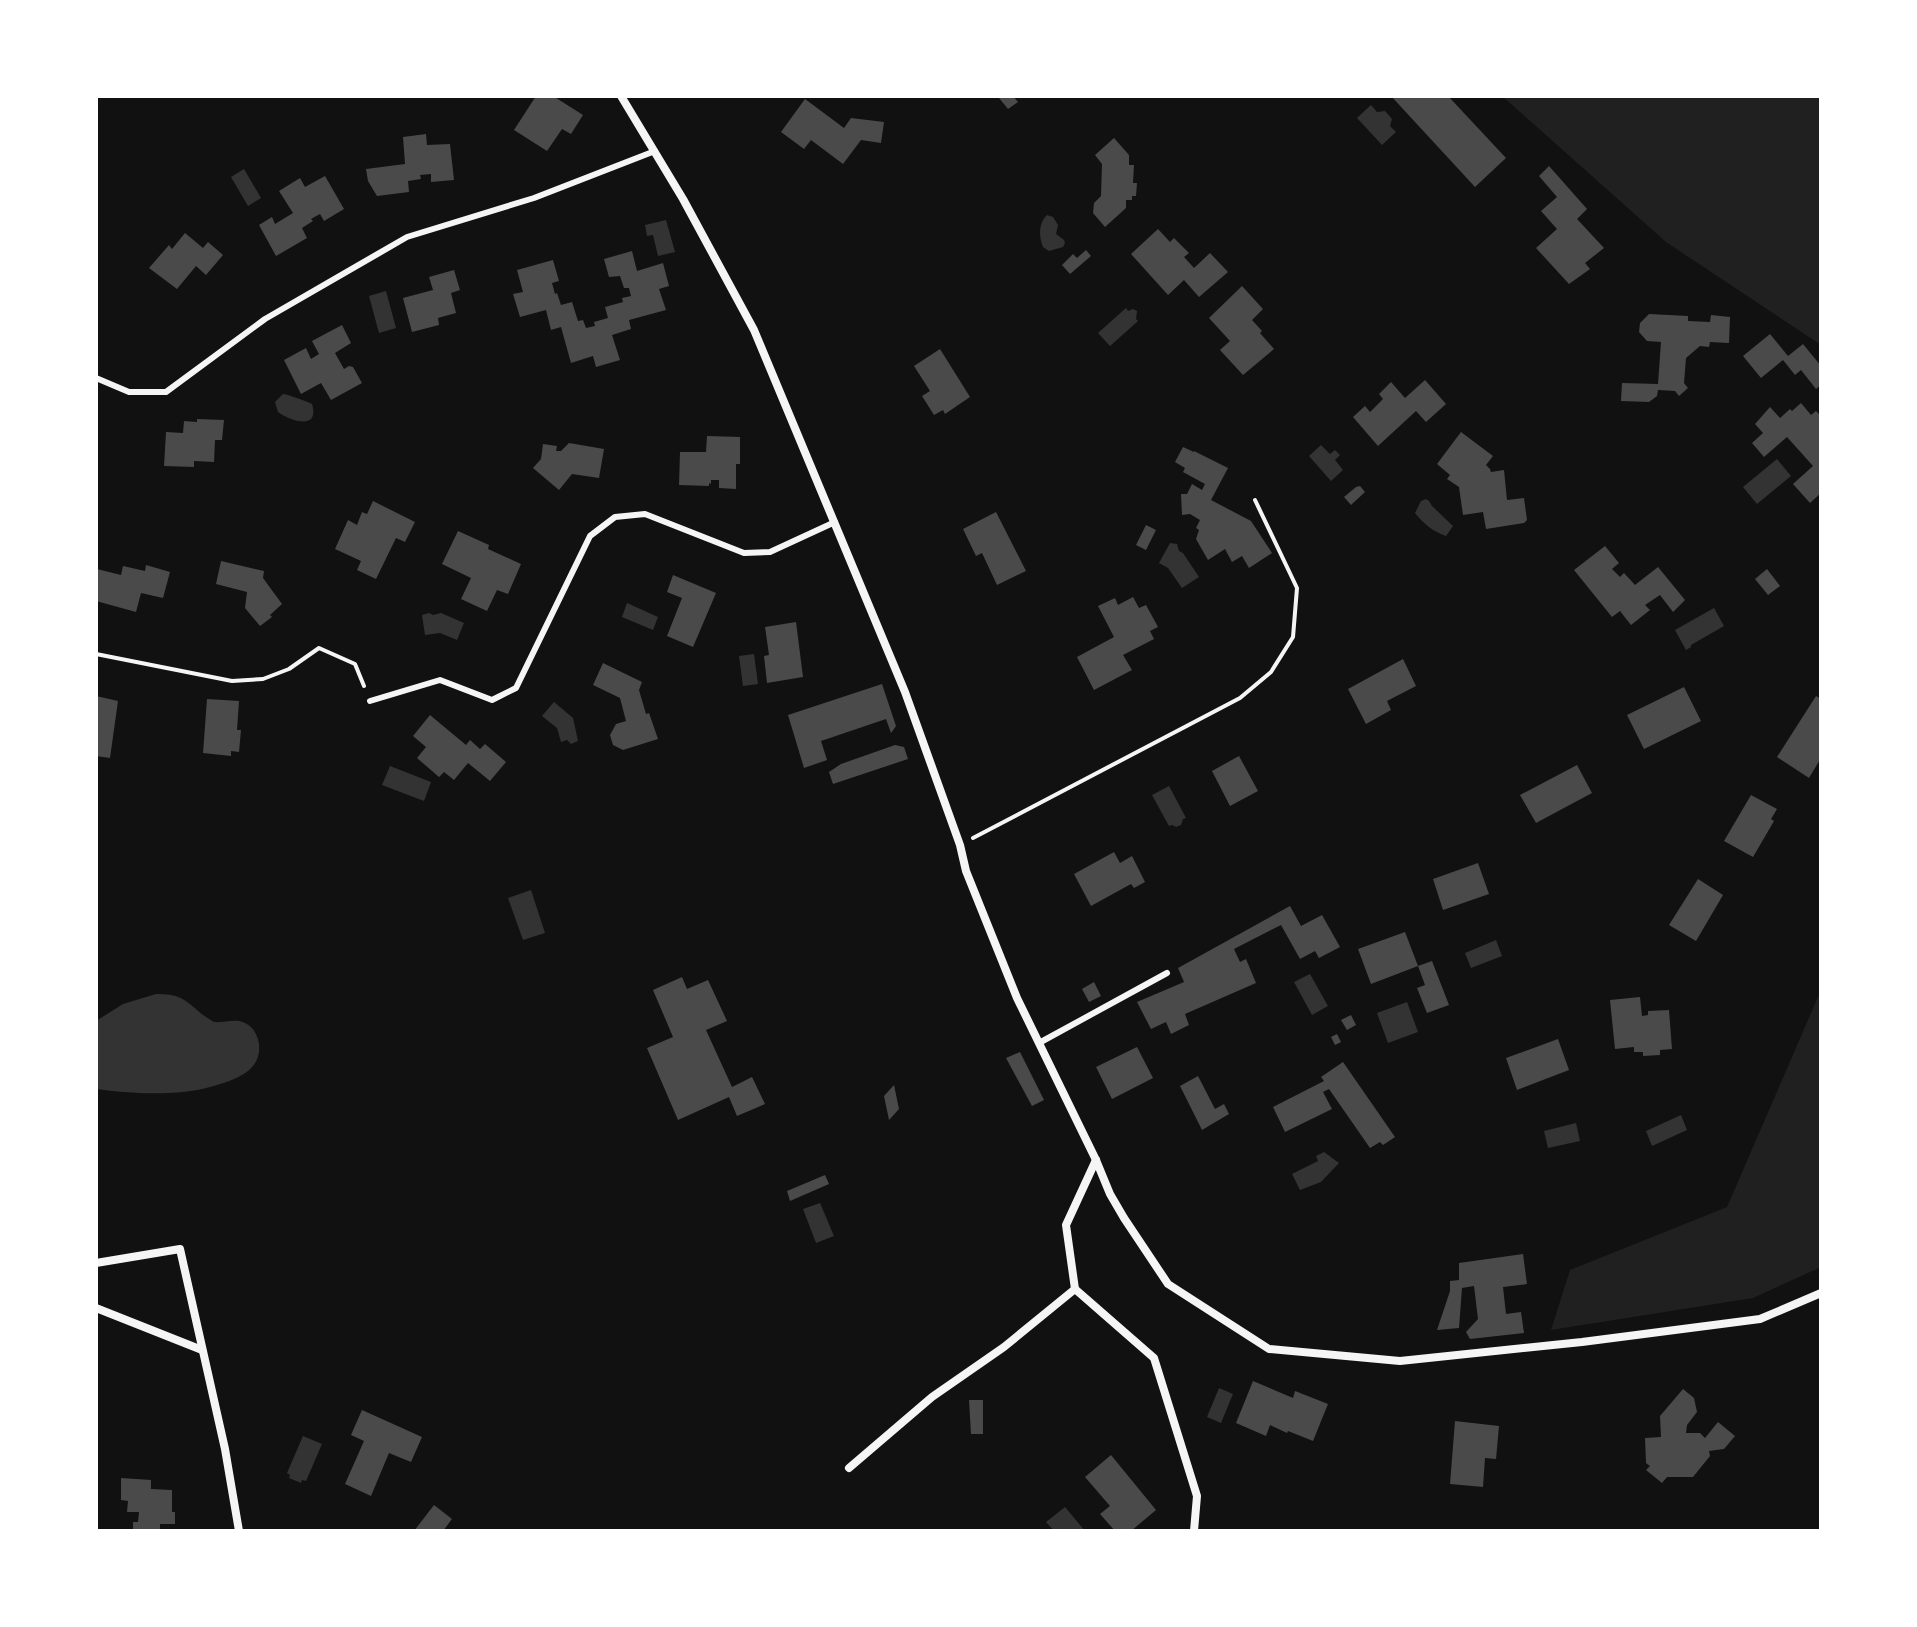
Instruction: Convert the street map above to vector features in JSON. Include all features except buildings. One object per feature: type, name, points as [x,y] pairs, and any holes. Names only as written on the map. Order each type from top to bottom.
[{"type":"street","points":[[621,96],[754,330],[905,692],[960,845],[966,871],[1017,998],[1110,1194],[1168,1284],[1269,1349],[1400,1361],[1760,1319],[1821,1293]]},
{"type":"street","points":[[1096,1160],[1066,1225],[1075,1289],[1154,1358],[1197,1496],[1194,1531]]},
{"type":"street","points":[[96,1263],[180,1249],[225,1449],[239,1531]]},
{"type":"street","points":[[849,1468],[932,1397],[1004,1347],[1075,1289]]},
{"type":"street","points":[[96,1308],[202,1350]]},
{"type":"lane","points":[[96,378],[129,392],[166,392],[265,319],[407,237],[534,198],[655,151]]},
{"type":"lane","points":[[370,701],[440,680],[492,700],[516,688],[590,536],[615,517],[645,514],[744,553],[770,552],[835,522]]},
{"type":"lane","points":[[1039,1043],[1167,973]]},
{"type":"path","points":[[960,845],[1240,698],[1271,672],[1293,637],[1297,588],[1255,500]]},
{"type":"path","points":[[96,654],[232,681],[263,679],[289,669],[319,648],[355,664],[370,701]]},
{"type":"shaded area","points":[[1502,96],[1821,96],[1821,345],[1666,242]]},
{"type":"shaded area","points":[[1371,105],[1377,112],[1385,111],[1392,119],[1390,126],[1396,132],[1382,145],[1357,118]]},
{"type":"shaded area","points":[[244,169],[261,198],[248,206],[231,177]]},
{"type":"shaded area","points":[[1047,215],[1053,217],[1058,225],[1056,234],[1065,243],[1063,247],[1049,251],[1043,247],[1040,235],[1042,222]]},
{"type":"shaded area","points":[[666,220],[675,252],[658,256],[653,235],[647,236],[645,225]]},
{"type":"shaded area","points":[[386,291],[396,328],[379,333],[369,296]]},
{"type":"shaded area","points":[[1126,308],[1137,311],[1138,321],[1110,346],[1098,333]]},
{"type":"shaded area","points":[[283,394],[312,404],[312,418],[296,421],[278,412],[275,402]]},
{"type":"shaded area","points":[[1321,445],[1330,454],[1335,450],[1340,455],[1335,460],[1343,470],[1331,481],[1309,456]]},
{"type":"shaded area","points":[[1777,459],[1791,476],[1757,504],[1743,487]]},
{"type":"shaded area","points":[[1426,499],[1453,526],[1446,536],[1429,527],[1415,513],[1421,501]]},
{"type":"shaded area","points":[[1170,543],[1177,544],[1199,577],[1182,588],[1168,568],[1159,563]]},
{"type":"shaded area","points":[[627,603],[658,617],[653,630],[622,617]]},
{"type":"shaded area","points":[[1714,608],[1724,626],[1686,650],[1675,630]]},
{"type":"shaded area","points":[[441,613],[464,623],[457,640],[440,633],[425,635],[422,615]]},
{"type":"shaded area","points":[[754,654],[758,684],[743,686],[739,656]]},
{"type":"shaded area","points":[[554,702],[573,718],[578,741],[571,744],[567,740],[561,742],[557,728],[542,716]]},
{"type":"shaded area","points":[[390,766],[431,782],[424,801],[382,785]]},
{"type":"shaded area","points":[[1169,786],[1186,818],[1176,827],[1169,826],[1152,795]]},
{"type":"shaded area","points":[[531,890],[545,933],[523,940],[508,898]]},
{"type":"shaded area","points":[[1496,940],[1502,956],[1471,968],[1465,953]]},
{"type":"shaded area","points":[[1310,974],[1328,1006],[1312,1015],[1294,982]]},
{"type":"shaded area","points":[[1821,990],[1821,1267],[1753,1298],[1551,1330],[1570,1270],[1727,1207]]},
{"type":"shaded area","points":[[156,994],[183,999],[214,1022],[238,1021],[250,1026],[259,1042],[253,1066],[233,1079],[191,1091],[142,1093],[96,1089],[96,1021],[123,1004]]},
{"type":"shaded area","points":[[1407,1002],[1418,1032],[1388,1043],[1377,1013]]},
{"type":"shaded area","points":[[1681,1115],[1687,1130],[1652,1146],[1646,1131]]},
{"type":"shaded area","points":[[1576,1123],[1580,1141],[1548,1148],[1544,1131]]},
{"type":"shaded area","points":[[1324,1152],[1339,1163],[1321,1182],[1300,1190],[1292,1174],[1318,1161],[1316,1156]]},
{"type":"shaded area","points":[[820,1203],[834,1236],[816,1243],[803,1209]]},
{"type":"shaded area","points":[[1219,1388],[1233,1394],[1221,1423],[1207,1417]]},
{"type":"shaded area","points":[[303,1436],[322,1444],[306,1481],[302,1480],[301,1483],[289,1478],[287,1473]]},
{"type":"shaded area","points":[[1065,1507],[1085,1531],[1054,1531],[1046,1522]]}]
